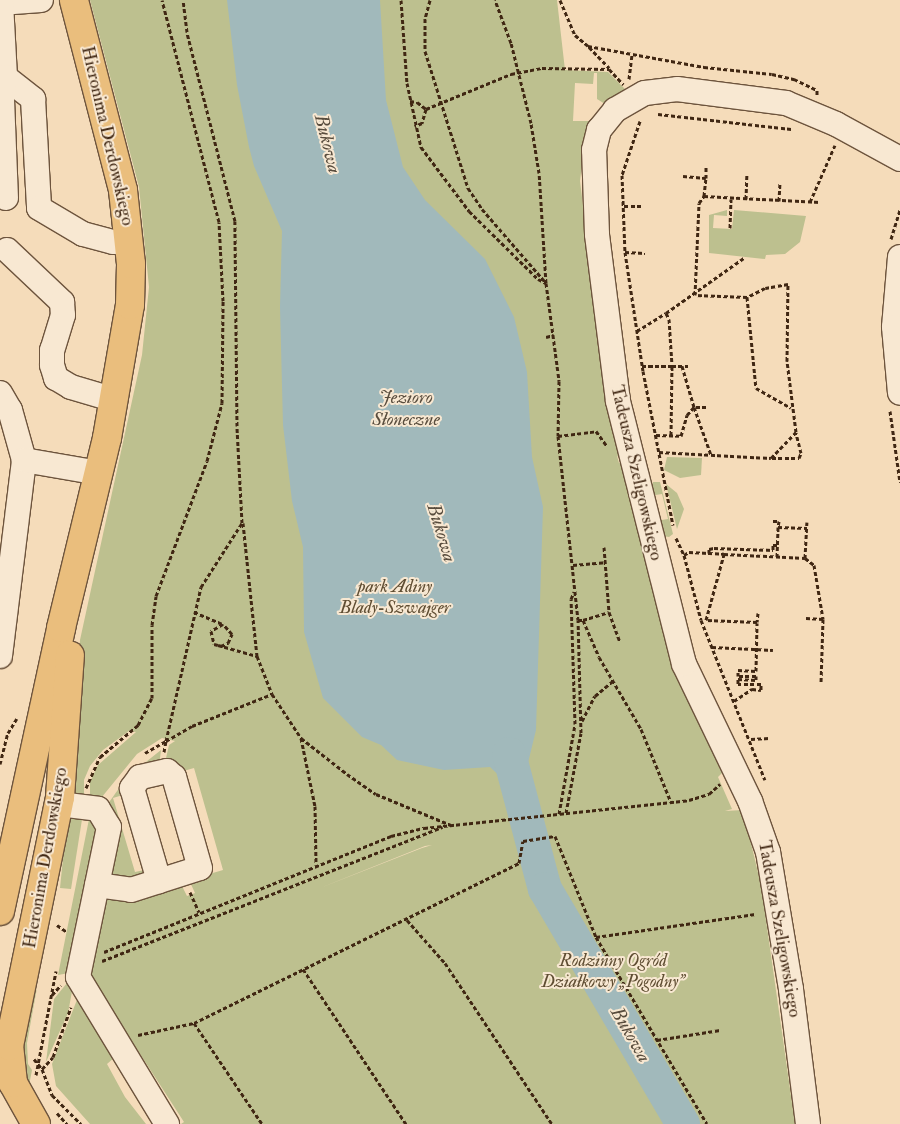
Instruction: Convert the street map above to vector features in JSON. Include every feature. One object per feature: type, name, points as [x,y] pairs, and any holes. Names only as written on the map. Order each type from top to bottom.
[{"type":"main road","name":"Hieronima Derdowskiego","points":[[0,911],[58,645],[91,510],[115,400],[130,305],[130,241],[123,190],[74,0]]},
{"type":"main road","name":"Hieronima Derdowskiego","points":[[9,1046],[59,804],[70,646],[91,510]]},
{"type":"main road","points":[[9,1046],[13,1083],[43,1115]]},
{"type":"street","points":[[17,202],[2,99],[7,80],[0,3],[41,0]]},
{"type":"street","points":[[7,80],[33,99],[17,202]]},
{"type":"street","name":"Tadeusza Szeligowskiego","points":[[808,1124],[791,989],[768,852],[758,821],[684,664],[621,415],[596,234],[593,176],[596,139],[608,118],[625,103],[645,93],[678,89],[786,104],[836,124],[900,159]]},
{"type":"street","points":[[17,202],[83,234],[113,242],[130,241]]},
{"type":"street","points":[[7,250],[62,302],[63,315],[52,350],[52,365],[56,378],[71,387],[115,400]]},
{"type":"street","points":[[900,257],[894,322],[900,393]]},
{"type":"street","points":[[0,393],[10,410],[24,460],[0,656]]},
{"type":"street","points":[[24,460],[99,473]]},
{"type":"street","points":[[59,804],[98,809],[105,815],[110,827],[78,974],[168,1124]]},
{"type":"street","points":[[97,885],[131,890],[160,881]]},
{"type":"street","name":"Hieronima Derdowskiego","points":[[0,1086],[9,1046]]},
{"type":"path","points":[[86,793],[86,785],[95,764],[138,725],[152,698],[152,625],[156,596],[207,461],[222,403],[224,301],[219,222],[162,0]]},
{"type":"path","points":[[183,0],[187,32],[236,221],[237,426],[242,523],[257,656],[272,694],[301,738],[376,794],[451,825]]},
{"type":"path","points":[[401,0],[410,101],[415,126],[430,163],[457,197],[538,279],[546,283]]},
{"type":"path","points":[[430,0],[425,19],[425,51],[472,195],[546,283]]},
{"type":"path","points":[[495,0],[519,71],[536,150],[546,283],[559,381],[558,436],[573,565],[574,592],[580,620],[581,722],[566,813]]},
{"type":"path","points":[[588,46],[628,90],[632,55]]},
{"type":"path","points":[[415,126],[422,123],[426,110],[519,71],[542,68],[609,68]]},
{"type":"path","points":[[410,101],[418,102],[426,110]]},
{"type":"path","points":[[643,112],[622,175],[625,252],[642,366],[676,540],[684,555],[701,620],[751,739],[768,789]]},
{"type":"path","points":[[652,114],[800,130]]},
{"type":"path","points":[[810,202],[836,140],[844,144]]},
{"type":"path","points":[[695,295],[699,203],[704,196],[706,166]]},
{"type":"path","points":[[746,200],[747,174]]},
{"type":"path","points":[[683,176],[706,178]]},
{"type":"path","points":[[779,201],[780,183]]},
{"type":"path","points":[[704,196],[746,200],[820,202]]},
{"type":"path","points":[[730,228],[732,199]]},
{"type":"path","points":[[624,206],[641,206]]},
{"type":"path","points":[[625,252],[645,253]]},
{"type":"path","points":[[636,331],[695,295],[744,257]]},
{"type":"path","points":[[659,452],[771,458],[799,458],[801,453],[792,409],[786,320],[788,284],[765,288],[747,296],[695,295]]},
{"type":"path","points":[[747,296],[756,388],[792,409]]},
{"type":"path","points":[[666,313],[672,366],[671,436]]},
{"type":"path","points":[[546,337],[554,335]]},
{"type":"path","points":[[642,366],[688,366]]},
{"type":"path","points":[[682,366],[711,455]]},
{"type":"path","points":[[656,435],[681,436],[687,415],[694,407],[706,407]]},
{"type":"path","points":[[558,436],[592,432]]},
{"type":"path","points":[[771,458],[796,432]]},
{"type":"path","points":[[773,521],[779,521],[777,557]]},
{"type":"path","points":[[805,558],[807,522]]},
{"type":"path","points":[[166,741],[194,612],[206,576],[242,523]]},
{"type":"path","points":[[778,527],[806,528]]},
{"type":"path","points":[[709,553],[709,549],[714,548],[773,550],[774,545],[778,545]]},
{"type":"path","points":[[604,547],[610,601],[609,612],[614,620],[620,642]]},
{"type":"path","points":[[684,555],[689,552],[805,558],[814,565],[817,572],[822,619],[821,682]]},
{"type":"path","points":[[706,620],[724,554]]},
{"type":"path","points":[[573,565],[605,562]]},
{"type":"path","points":[[559,814],[575,724],[571,599],[574,592]]},
{"type":"path","points":[[194,612],[223,624],[231,630],[232,637],[221,646]]},
{"type":"path","points":[[580,620],[609,612]]},
{"type":"path","points":[[734,701],[752,689],[763,690],[761,684],[738,684],[738,679],[756,680],[756,676],[738,676],[738,670],[756,670],[758,614]]},
{"type":"path","points":[[806,618],[822,619]]},
{"type":"path","points":[[580,620],[598,657],[642,729],[671,802]]},
{"type":"path","points":[[701,620],[758,622]]},
{"type":"path","points":[[223,624],[216,625],[210,634],[214,644],[257,656]]},
{"type":"path","points":[[712,647],[773,650]]},
{"type":"path","points":[[581,722],[599,692],[613,681]]},
{"type":"path","points":[[140,756],[192,726],[272,694]]},
{"type":"path","points":[[591,704],[596,707]]},
{"type":"path","points":[[0,764],[8,734],[20,713]]},
{"type":"path","points":[[301,738],[315,806],[316,865]]},
{"type":"path","points":[[751,739],[769,738]]},
{"type":"path","points":[[51,996],[78,974],[122,944],[391,836],[451,825],[702,798],[733,771]]},
{"type":"path","points":[[78,974],[451,825]]},
{"type":"path","points":[[116,1040],[194,1022],[407,920],[519,863],[522,841],[555,836],[596,937],[708,1124]]},
{"type":"path","points":[[596,937],[755,914]]},
{"type":"path","points":[[407,920],[445,963],[552,1124]]},
{"type":"path","points":[[303,969],[406,1124]]},
{"type":"path","points":[[42,1069],[56,1048],[72,1004],[78,974]]},
{"type":"path","points":[[44,981],[54,979]]},
{"type":"path","points":[[194,1022],[262,1124]]},
{"type":"path","points":[[34,1081],[45,1026]]},
{"type":"path","points":[[657,1040],[720,1030]]},
{"type":"path","points":[[38,1066],[42,1069],[52,1094],[80,1124]]},
{"type":"path","points":[[48,1098],[52,1094]]},
{"type":"path","points":[[43,1115],[67,1124]]},
{"type":"green space","name":"park Adiny Blady-Szwajger","points":[[90,0],[557,0],[565,70],[608,72],[625,89],[605,104],[597,99],[597,73],[594,73],[593,84],[575,83],[573,121],[593,121],[585,140],[580,181],[602,361],[621,458],[617,456],[619,463],[622,463],[705,734],[723,772],[718,777],[732,809],[725,811],[743,810],[761,885],[795,1124],[181,1124],[184,1122],[91,978],[73,986],[68,1013],[46,1062],[54,999],[67,983],[69,973],[58,975],[90,814],[98,817],[92,887],[83,891],[76,930],[100,899],[180,882],[187,896],[195,893],[189,880],[223,870],[194,768],[180,772],[164,767],[169,745],[175,741],[162,738],[137,754],[97,803],[90,801],[90,782],[98,765],[136,732],[129,731],[103,750],[90,766],[84,780],[84,801],[70,791],[80,640],[142,355],[149,287],[139,187]],"holes":[[[432,845],[320,888],[425,846]]]},
{"type":"green space","points":[[727,210],[727,216],[714,215],[713,228],[732,229],[734,210],[806,216],[800,242],[785,254],[766,255],[765,259],[709,253],[709,215]]},
{"type":"green space","points":[[667,457],[702,458],[701,475],[680,478],[664,470]]},
{"type":"green space","points":[[653,482],[660,482],[673,534],[669,537],[663,536],[656,521],[668,519],[662,494],[649,496]]},
{"type":"green space","points":[[666,484],[677,493],[684,509],[677,529]]},
{"type":"green space","points":[[161,750],[159,767],[126,794],[113,798],[135,872],[149,869],[149,871],[122,886],[105,871],[105,808],[127,777]]},
{"type":"green space","points":[[83,813],[71,889],[60,888],[67,819]]},
{"type":"green space","points":[[37,988],[27,1043],[28,1064],[32,1070],[28,1091],[22,1074],[22,1030]]},
{"type":"green space","points":[[80,992],[115,1057],[107,1064],[125,1097],[146,1124],[90,1124],[56,1086],[52,1064]]},
{"type":"water","name":"Jezioro Słoneczne","points":[[227,0],[380,0],[386,100],[403,167],[425,200],[485,259],[514,317],[527,372],[532,457],[543,507],[536,730],[527,767],[520,775],[522,797],[514,797],[510,786],[490,767],[444,770],[397,760],[381,745],[362,737],[323,698],[304,632],[303,547],[292,501],[283,425],[280,307],[282,231],[254,166],[249,147],[237,85]]},
{"type":"waterway","name":"Bukowa","points":[[509,754],[545,889],[683,1124]]},
{"type":"park label","name":"Rodzinny Ogród Działkowy „Pogodny”","points":[[613,972]]}]
